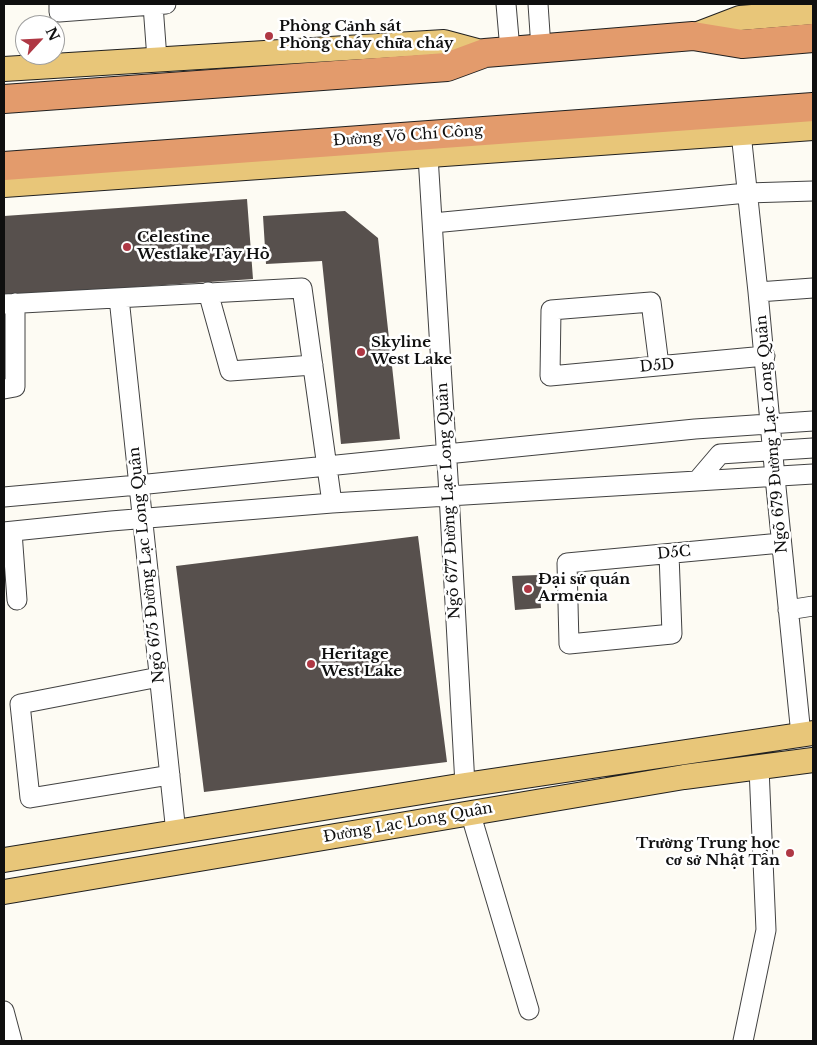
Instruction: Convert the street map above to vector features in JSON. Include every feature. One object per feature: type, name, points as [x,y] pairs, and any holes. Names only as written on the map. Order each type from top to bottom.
[{"type":"highway","points":[[4,99],[447,67],[497,52],[693,36],[742,44],[813,38]]},
{"type":"highway","name":"Đường Võ Chí Công","points":[[4,166],[813,107]]},
{"type":"main road","points":[[693,36],[740,18],[813,12]]},
{"type":"main road","points":[[4,69],[444,42],[497,52]]},
{"type":"main road","name":"Đường Võ Chí Công","points":[[4,185],[813,128]]},
{"type":"main road","name":"Đường Lạc Long Quân","points":[[4,860],[465,785],[807,734]]},
{"type":"main road","name":"Đường Lạc Long Quân","points":[[4,892],[684,777],[813,760]]},
{"type":"street","points":[[59,4],[59,12],[159,4],[157,59]]},
{"type":"street","points":[[497,52],[506,4]]},
{"type":"street","points":[[538,4],[541,48]]},
{"type":"street","name":"Ngõ 679 Đường Lạc Long Quân","points":[[741,133],[765,356],[788,610],[807,734]]},
{"type":"street","name":"Ngõ 677 Đường Lạc Long Quân","points":[[428,156],[465,785]]},
{"type":"street","points":[[433,223],[747,193],[813,190]]},
{"type":"street","points":[[4,388],[15,387],[9,304],[302,288],[332,503]]},
{"type":"street","points":[[758,292],[813,288]]},
{"type":"street","points":[[208,292],[230,371],[313,365]]},
{"type":"street","name":"Ngõ 675 Đường Lạc Long Quân","points":[[119,298],[141,519],[176,833]]},
{"type":"street","name":"D5D","points":[[659,365],[651,302],[551,310],[550,376],[765,356]]},
{"type":"street","points":[[4,497],[695,429],[813,421]]},
{"type":"street","points":[[695,429],[720,454]]},
{"type":"street","points":[[697,482],[720,454],[813,448]]},
{"type":"street","points":[[17,600],[8,532],[141,519],[449,494],[697,482],[813,474]]},
{"type":"street","name":"D5C","points":[[669,554],[672,634],[569,644],[567,563],[782,543]]},
{"type":"street","points":[[788,610],[813,606]]},
{"type":"street","points":[[159,677],[20,704],[30,798],[170,775]]},
{"type":"street","points":[[743,1041],[766,930],[759,768]]},
{"type":"street","points":[[470,812],[529,1010]]},
{"type":"street","points":[[4,1011],[12,1041]]},
{"type":"building","name":"Celestine Westlake Tây Hồ","points":[[247,199],[253,279],[4,296],[4,216]]},
{"type":"building","name":"Skyline West Lake","points":[[345,211],[378,238],[400,439],[341,444],[322,261],[266,264],[263,216]]},
{"type":"building","name":"Heritage West Lake","points":[[418,536],[447,762],[204,792],[176,566]]},
{"type":"building","name":"Đại sứ quán Armenia","points":[[538,575],[543,595],[540,595],[541,608],[515,610],[512,576]]},
{"type":"place","name":"Phòng Cảnh sát Phòng cháy chữa cháy","points":[[269,36]]},
{"type":"place","name":"Celestine Westlake Tây Hồ","points":[[127,247]]},
{"type":"place","name":"Skyline West Lake","points":[[361,352]]},
{"type":"place","name":"Đại sứ quán Armenia","points":[[528,589]]},
{"type":"place","name":"Heritage West Lake","points":[[311,664]]},
{"type":"place","name":"Trường Trung học cơ sở Nhật Tân","points":[[790,853]]}]
